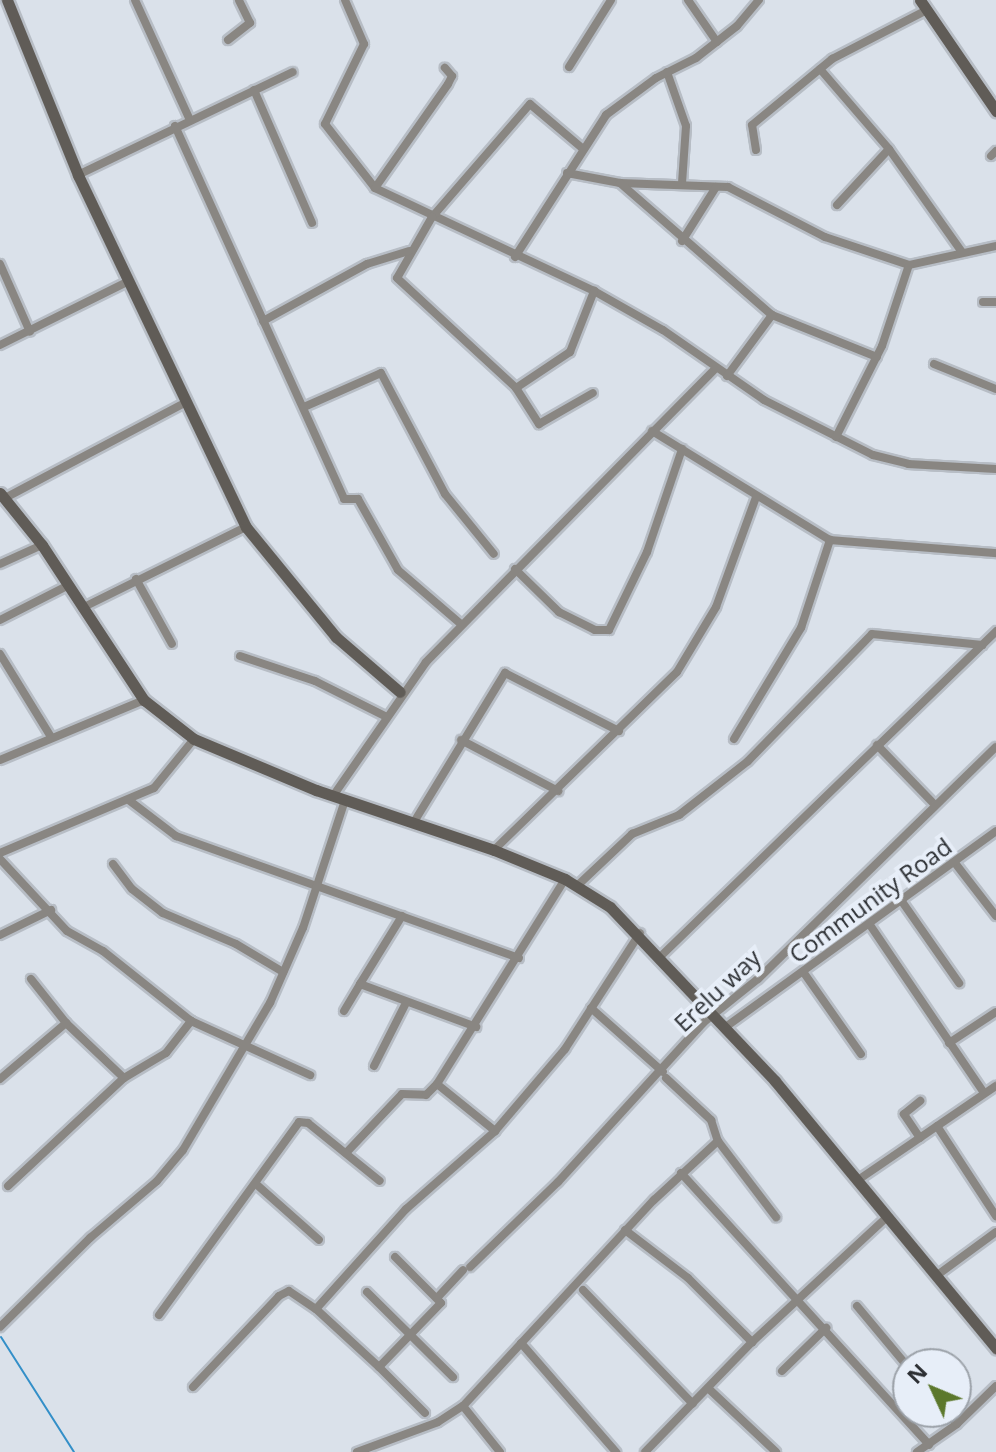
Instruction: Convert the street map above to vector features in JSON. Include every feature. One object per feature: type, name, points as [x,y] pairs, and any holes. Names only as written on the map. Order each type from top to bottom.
[{"type":"street","points":[[7,0],[78,175],[246,527],[336,637],[400,692]]},
{"type":"street","points":[[135,0],[190,120]]},
{"type":"street","points":[[228,40],[250,23],[239,0]]},
{"type":"street","points":[[345,0],[364,44],[325,124],[375,188],[515,257],[594,291],[727,376],[836,437],[894,462],[996,469]]},
{"type":"street","points":[[569,67],[611,0]]},
{"type":"street","points":[[688,0],[717,42]]},
{"type":"street","points":[[515,257],[582,148],[606,115],[667,72],[717,42],[759,0]]},
{"type":"street","points":[[756,150],[752,125],[820,69],[923,5],[996,111]]},
{"type":"street","points":[[375,188],[448,84],[452,76],[445,68]]},
{"type":"street","points":[[820,69],[889,149],[962,252]]},
{"type":"street","points":[[78,175],[293,72]]},
{"type":"street","points":[[667,72],[686,126],[682,183]]},
{"type":"street","points":[[254,90],[312,223]]},
{"type":"street","points":[[582,148],[530,104],[432,217],[398,273],[400,282],[516,388],[544,426],[593,393]]},
{"type":"street","points":[[175,126],[344,499],[358,499],[398,570],[462,625]]},
{"type":"street","points":[[837,205],[889,149]]},
{"type":"street","points":[[567,173],[620,183],[728,187],[849,247],[909,265],[996,246]]},
{"type":"street","points":[[620,183],[682,241],[772,315],[877,357]]},
{"type":"street","points":[[682,241],[716,187]]},
{"type":"street","points":[[263,321],[367,264],[409,251]]},
{"type":"street","points":[[0,264],[30,332]]},
{"type":"street","points":[[836,437],[877,357],[909,265]]},
{"type":"street","points":[[0,345],[127,282]]},
{"type":"street","points":[[516,388],[570,352],[594,291]]},
{"type":"street","points":[[983,302],[996,302]]},
{"type":"street","points":[[727,376],[772,315]]},
{"type":"street","points":[[934,364],[996,389]]},
{"type":"street","points":[[333,796],[387,717],[400,692],[515,569],[716,368]]},
{"type":"street","points":[[304,407],[381,373],[445,494],[494,554]]},
{"type":"street","points":[[186,402],[2,496],[42,545],[144,700],[194,739],[333,796],[494,850],[565,879],[640,933],[727,1026],[996,1348]]},
{"type":"street","points":[[652,431],[756,497],[802,520],[830,540],[996,553]]},
{"type":"street","points":[[515,569],[559,612],[595,630],[609,630],[647,552],[682,449]]},
{"type":"street","points":[[494,850],[656,697],[695,646],[721,594],[756,497]]},
{"type":"street","points":[[82,608],[246,527]]},
{"type":"street","points":[[734,739],[801,628],[830,540]]},
{"type":"street","points":[[0,564],[42,545]]},
{"type":"street","points":[[136,579],[172,644]]},
{"type":"street","points":[[0,620],[69,585]]},
{"type":"street","points":[[661,956],[996,631]]},
{"type":"street","points":[[577,886],[632,834],[679,815],[748,761],[872,634],[982,645]]},
{"type":"street","points":[[0,654],[51,737]]},
{"type":"street","points":[[240,656],[315,681],[387,717]]},
{"type":"street","points":[[414,822],[461,740],[507,673],[619,731]]},
{"type":"street","points":[[0,760],[144,700]]},
{"type":"street","points":[[194,739],[166,778],[130,801],[0,856],[67,931],[103,951],[191,1021],[310,1075]]},
{"type":"street","points":[[461,740],[558,791]]},
{"type":"street","points":[[877,745],[935,805]]},
{"type":"street","name":"Erelu way","points":[[411,1335],[439,1306],[437,1298],[665,1075],[694,1032],[716,1015],[996,747]]},
{"type":"street","points":[[0,1327],[90,1238],[167,1171],[249,1046],[283,972],[345,800]]},
{"type":"street","points":[[130,801],[176,836],[316,883],[519,958]]},
{"type":"street","name":"Community Road","points":[[727,1026],[903,903],[996,831]]},
{"type":"street","points":[[955,863],[996,916]]},
{"type":"street","points":[[113,864],[132,889],[163,913],[236,944],[283,972]]},
{"type":"street","points":[[346,1153],[402,1094],[426,1095],[437,1084],[476,1027],[565,879]]},
{"type":"street","points":[[903,903],[959,983]]},
{"type":"street","points":[[0,935],[51,910]]},
{"type":"street","points":[[344,1011],[402,916]]},
{"type":"street","points":[[870,925],[984,1093]]},
{"type":"street","points":[[316,1309],[406,1209],[495,1131],[565,1049],[640,933]]},
{"type":"street","points":[[804,973],[861,1054]]},
{"type":"street","points":[[31,979],[66,1023],[124,1078]]},
{"type":"street","points":[[360,984],[476,1027]]},
{"type":"street","points":[[374,1066],[406,1003]]},
{"type":"street","points":[[591,1008],[711,1120],[718,1141],[776,1217]]},
{"type":"street","points":[[949,1043],[996,1012]]},
{"type":"street","points":[[8,1186],[124,1078],[162,1057],[191,1021]]},
{"type":"street","points":[[0,1079],[66,1023]]},
{"type":"street","points":[[437,1084],[495,1131]]},
{"type":"street","points":[[858,1180],[996,1086]]},
{"type":"street","points":[[920,1101],[904,1114],[920,1138]]},
{"type":"street","points":[[159,1315],[299,1122],[346,1153],[380,1181]]},
{"type":"street","points":[[937,1126],[996,1216]]},
{"type":"street","points":[[357,1452],[422,1429],[463,1406],[625,1230],[681,1173],[718,1141]]},
{"type":"street","points":[[681,1173],[798,1297],[929,1445]]},
{"type":"street","points":[[256,1184],[319,1240]]},
{"type":"street","points":[[645,1452],[798,1297],[888,1216]]},
{"type":"street","points":[[625,1230],[688,1278],[752,1342]]},
{"type":"street","points":[[936,1276],[996,1232]]},
{"type":"street","points":[[395,1257],[437,1298]]},
{"type":"street","points":[[583,1290],[693,1404]]},
{"type":"street","points":[[193,1387],[284,1292],[316,1309],[425,1413]]},
{"type":"street","points":[[367,1292],[453,1377]]},
{"type":"street","points":[[857,1306],[892,1348]]},
{"type":"street","points":[[782,1371],[826,1328]]},
{"type":"street","points":[[379,1367],[411,1335]]},
{"type":"street","points":[[521,1343],[616,1452]]},
{"type":"street","points":[[972,1409],[996,1386]]},
{"type":"street","points":[[709,1389],[769,1450]]},
{"type":"street","points":[[463,1406],[500,1452]]},
{"type":"street","points":[[917,1452],[952,1428]]},
{"type":"waterway","points":[[1,1337],[74,1452]]}]
